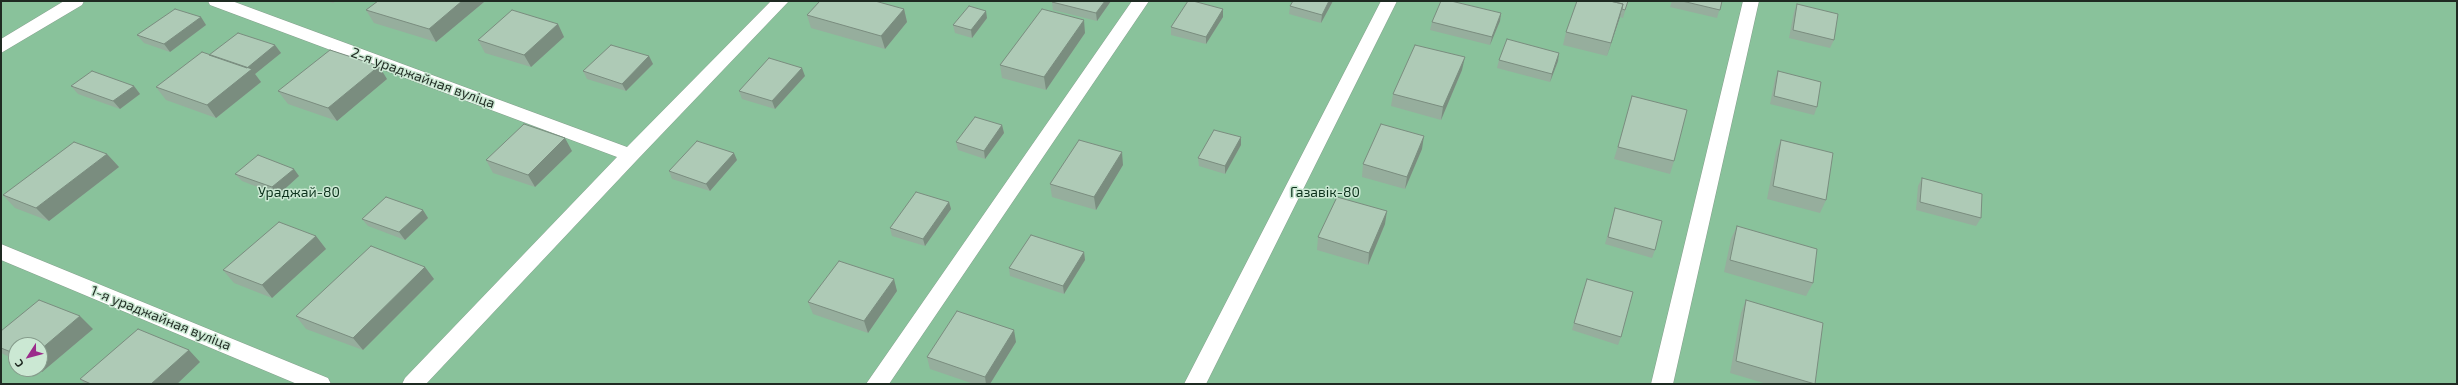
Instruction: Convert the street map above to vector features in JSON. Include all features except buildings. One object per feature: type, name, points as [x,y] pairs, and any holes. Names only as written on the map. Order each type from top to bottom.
[{"type":"lane","points":[[1,47],[76,1]]},
{"type":"lane","name":"2-я ураджайная вуліца","points":[[216,1],[630,155]]},
{"type":"lane","points":[[413,384],[630,155],[781,1]]},
{"type":"lane","points":[[877,384],[1141,1]]},
{"type":"lane","points":[[1195,384],[1389,1]]},
{"type":"lane","points":[[1662,384],[1751,1]]},
{"type":"lane","name":"1-я ураджайная вуліца","points":[[1,252],[320,384]]},
{"type":"green space","name":"Газавік-80","points":[[1,1],[2457,1],[2457,384],[1,384]]},
{"type":"park label","name":"Ураджай-80","points":[[299,192]]}]
